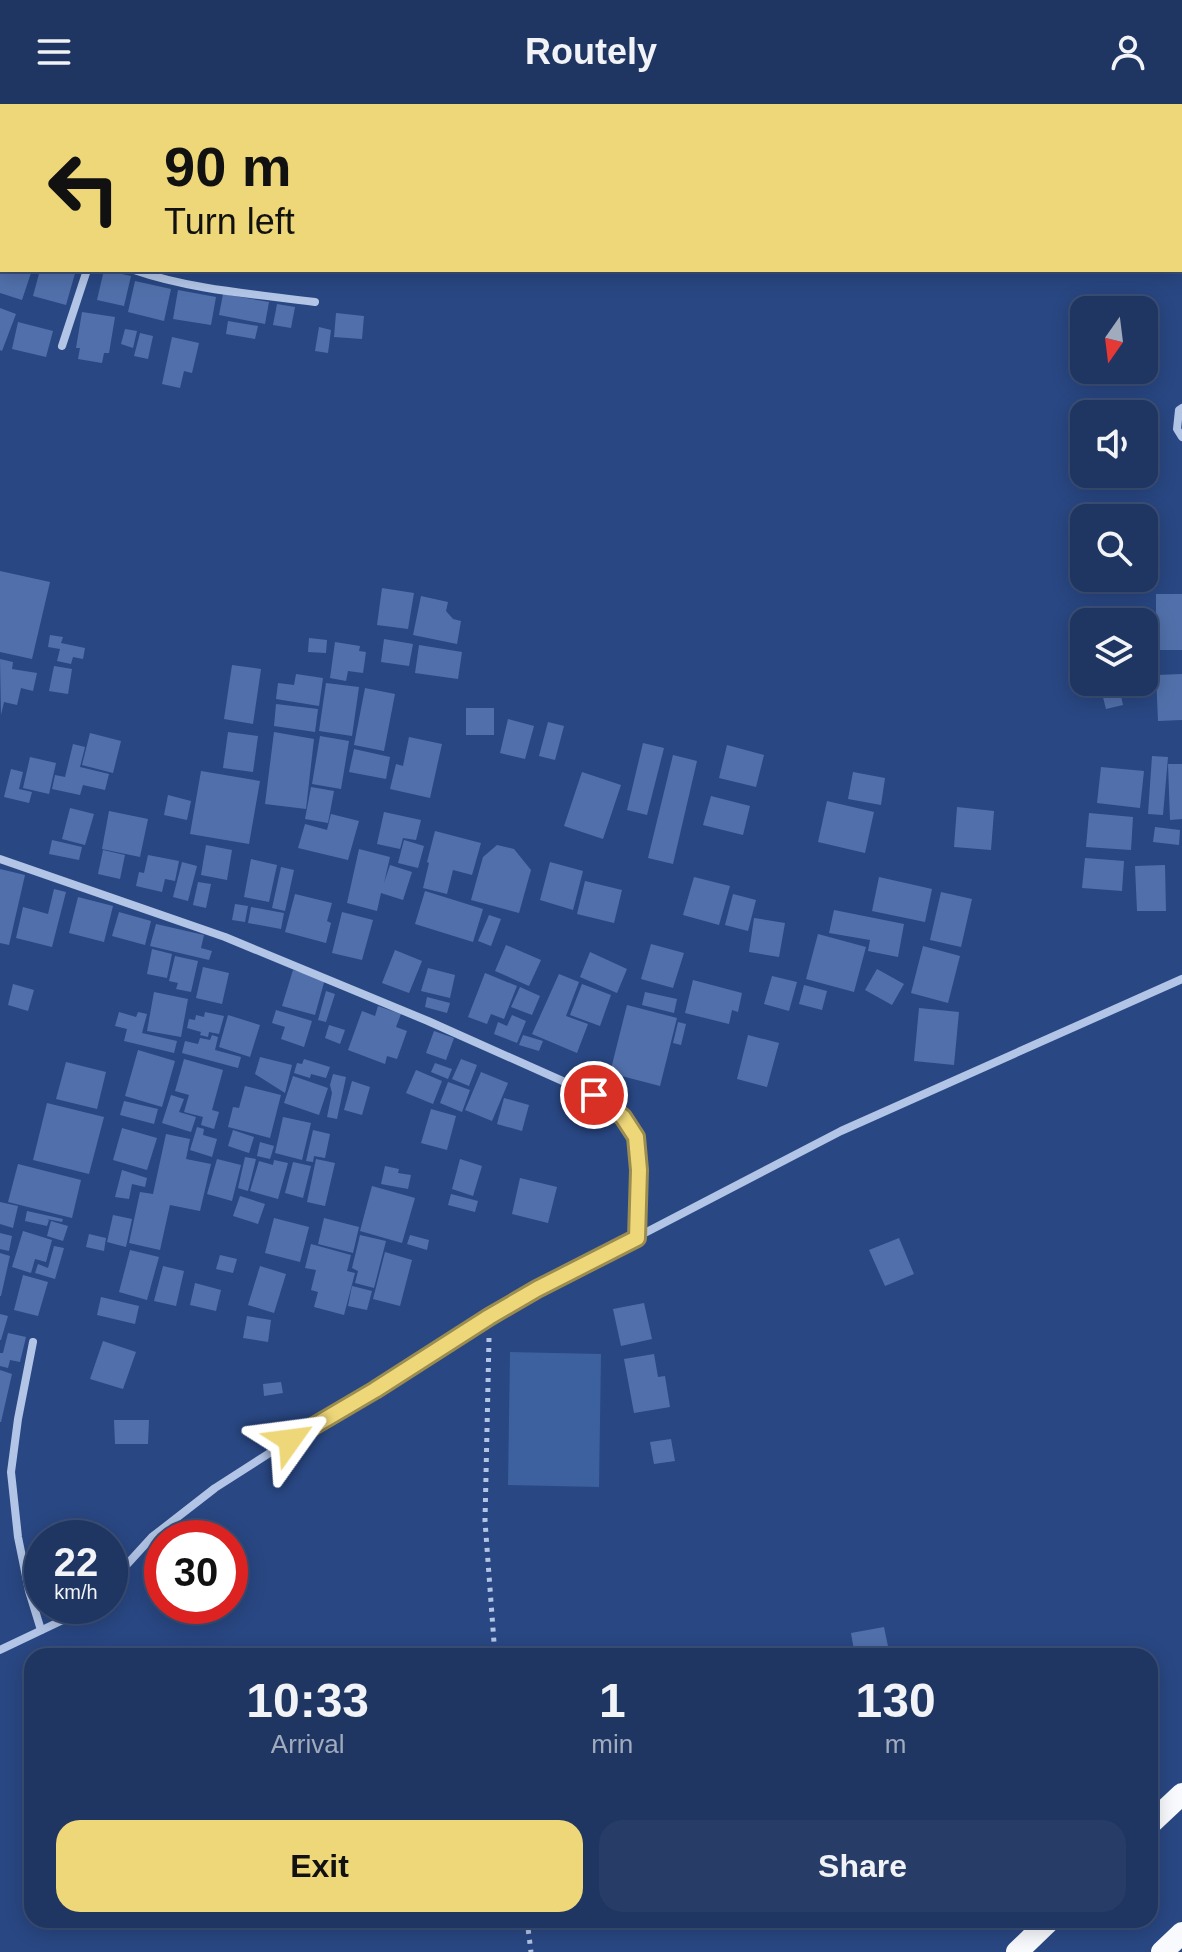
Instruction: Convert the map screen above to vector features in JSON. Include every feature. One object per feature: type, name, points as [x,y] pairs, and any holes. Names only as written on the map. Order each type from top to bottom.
[{"type":"highway","points":[[1158,1816],[1182,1794]]},
{"type":"highway","points":[[1017,1952],[1042,1928]]},
{"type":"highway","points":[[1162,1952],[1182,1933]]},
{"type":"street","points":[[62,346],[86,272]]},
{"type":"street","points":[[140,272],[220,289],[315,302]]},
{"type":"street","points":[[1182,408],[1179,410],[1177,429],[1182,437]]},
{"type":"street","points":[[0,859],[239,943],[428,1021],[594,1095],[623,1117],[636,1137],[639,1170],[637,1238]]},
{"type":"street","points":[[128,1563],[152,1537],[215,1488],[537,1289],[841,1131],[1182,979]]},
{"type":"street","points":[[33,1342],[11,1472],[18,1537],[41,1630]]},
{"type":"street","points":[[0,1650],[54,1624]]},
{"type":"path","points":[[489,1317],[485,1521],[494,1648]]},
{"type":"path","points":[[528,1928],[531,1952]]},
{"type":"shaded area","points":[[510,1352],[601,1354],[599,1487],[508,1485]]},
{"type":"building","points":[[0,272],[31,272],[22,300],[0,293]]},
{"type":"building","points":[[39,272],[75,272],[66,305],[33,296]]},
{"type":"building","points":[[104,272],[131,276],[124,306],[97,300]]},
{"type":"building","points":[[135,281],[171,289],[164,321],[128,312]]},
{"type":"building","points":[[178,290],[216,297],[211,325],[173,319]]},
{"type":"building","points":[[223,294],[269,302],[265,324],[219,315]]},
{"type":"building","points":[[277,304],[295,307],[291,328],[273,325]]},
{"type":"building","points":[[0,308],[16,314],[2,351],[0,350]]},
{"type":"building","points":[[82,312],[115,317],[109,353],[104,353],[102,363],[78,359],[80,348],[76,348]]},
{"type":"building","points":[[336,313],[364,316],[362,339],[334,337]]},
{"type":"building","points":[[228,321],[258,326],[255,339],[226,334]]},
{"type":"building","points":[[18,322],[53,331],[46,357],[12,349]]},
{"type":"building","points":[[319,327],[331,330],[328,353],[315,351]]},
{"type":"building","points":[[125,329],[137,331],[133,348],[121,344]]},
{"type":"building","points":[[140,333],[153,336],[148,359],[134,356]]},
{"type":"building","points":[[172,337],[199,343],[192,373],[184,371],[180,388],[162,384]]},
{"type":"building","points":[[0,571],[50,582],[32,659],[0,652]]},
{"type":"building","points":[[382,588],[414,593],[408,629],[377,625]]},
{"type":"building","points":[[1156,594],[1182,594],[1182,650],[1158,650]]},
{"type":"building","points":[[421,596],[448,602],[446,611],[453,619],[461,621],[457,644],[413,635]]},
{"type":"building","points":[[50,635],[63,637],[61,643],[85,648],[83,659],[73,657],[71,664],[57,661],[60,649],[48,647]]},
{"type":"building","points":[[309,638],[327,640],[326,653],[308,652]]},
{"type":"building","points":[[384,639],[413,644],[409,666],[381,662]]},
{"type":"building","points":[[335,642],[360,646],[359,651],[366,652],[363,673],[348,671],[346,681],[330,678]]},
{"type":"building","points":[[419,645],[462,652],[458,679],[415,673]]},
{"type":"building","points":[[0,659],[13,662],[12,669],[37,673],[33,691],[21,688],[17,705],[4,702],[1,715]]},
{"type":"building","points":[[232,665],[261,669],[253,724],[224,719]]},
{"type":"building","points":[[54,666],[72,669],[68,694],[49,691]]},
{"type":"building","points":[[296,674],[323,678],[319,706],[276,699],[278,683],[294,685]]},
{"type":"building","points":[[1182,674],[1182,720],[1158,721],[1158,675]]},
{"type":"building","points":[[326,683],[359,687],[352,736],[319,731]]},
{"type":"building","points":[[365,688],[395,694],[384,751],[354,745]]},
{"type":"building","points":[[1103,696],[1121,696],[1123,705],[1106,709]]},
{"type":"building","points":[[276,704],[318,709],[315,732],[274,726]]},
{"type":"building","points":[[466,708],[494,708],[494,735],[466,735]]},
{"type":"building","points":[[508,719],[534,726],[525,759],[500,753]]},
{"type":"building","points":[[548,722],[564,726],[555,760],[539,756]]},
{"type":"building","points":[[228,732],[258,736],[253,772],[223,768]]},
{"type":"building","points":[[274,732],[314,739],[306,809],[265,804]]},
{"type":"building","points":[[90,733],[121,741],[113,773],[82,765]]},
{"type":"building","points":[[320,736],[349,741],[341,789],[312,784]]},
{"type":"building","points":[[409,737],[442,744],[430,798],[390,789],[396,764],[403,766]]},
{"type":"building","points":[[643,743],[664,748],[647,815],[627,810]]},
{"type":"building","points":[[73,744],[85,747],[80,767],[109,774],[105,790],[83,785],[80,795],[52,789],[55,775],[65,777]]},
{"type":"building","points":[[727,745],[764,755],[756,787],[719,778]]},
{"type":"building","points":[[354,749],[390,757],[386,779],[349,772]]},
{"type":"building","points":[[673,755],[697,761],[673,864],[648,858]]},
{"type":"building","points":[[1152,756],[1168,757],[1163,815],[1148,814]]},
{"type":"building","points":[[30,757],[56,763],[49,794],[23,788]]},
{"type":"building","points":[[1168,764],[1182,764],[1182,819],[1170,820]]},
{"type":"building","points":[[1101,767],[1144,771],[1140,808],[1097,803]]},
{"type":"building","points":[[11,769],[23,772],[19,789],[32,792],[29,803],[4,797]]},
{"type":"building","points":[[201,771],[260,781],[249,844],[190,834]]},
{"type":"building","points":[[582,772],[621,785],[603,839],[564,826]]},
{"type":"building","points":[[853,772],[885,778],[881,805],[848,799]]},
{"type":"building","points":[[311,787],[334,791],[328,823],[305,819]]},
{"type":"building","points":[[168,795],[191,801],[187,820],[164,815]]},
{"type":"building","points":[[711,796],[750,806],[743,835],[703,825]]},
{"type":"building","points":[[827,801],[874,812],[865,853],[818,842]]},
{"type":"building","points":[[957,807],[994,811],[991,850],[954,847]]},
{"type":"building","points":[[70,808],[94,814],[85,845],[62,839]]},
{"type":"building","points":[[109,811],[148,819],[140,857],[102,849]]},
{"type":"building","points":[[384,812],[421,820],[416,840],[403,838],[400,849],[377,844]]},
{"type":"building","points":[[1089,813],[1133,817],[1131,850],[1086,847]]},
{"type":"building","points":[[331,814],[359,821],[348,860],[298,848],[305,824],[327,830]]},
{"type":"building","points":[[1155,827],[1180,830],[1179,845],[1153,842]]},
{"type":"building","points":[[435,831],[481,843],[472,875],[453,870],[447,894],[423,888]]},
{"type":"building","points":[[52,840],[82,847],[79,860],[49,854]]},
{"type":"building","points":[[404,840],[424,846],[418,868],[398,863]]},
{"type":"building","points":[[206,845],[232,850],[227,880],[201,875]]},
{"type":"building","points":[[497,845],[514,849],[531,870],[519,913],[471,900],[483,857]]},
{"type":"building","points":[[359,849],[390,857],[384,883],[390,865],[412,872],[403,900],[381,893],[377,911],[347,903]]},
{"type":"building","points":[[103,850],[125,855],[120,879],[98,874]]},
{"type":"building","points":[[148,855],[179,861],[175,881],[165,879],[162,892],[136,886],[139,872],[144,873]]},
{"type":"building","points":[[1085,858],[1124,861],[1122,891],[1082,888]]},
{"type":"building","points":[[251,859],[277,865],[269,902],[244,897]]},
{"type":"building","points":[[182,862],[197,866],[188,901],[173,897]]},
{"type":"building","points":[[550,862],[583,871],[573,910],[540,900]]},
{"type":"building","points":[[1165,865],[1166,911],[1137,911],[1135,866]]},
{"type":"building","points":[[281,867],[294,870],[285,911],[272,908]]},
{"type":"building","points":[[0,869],[25,875],[9,945],[0,943]]},
{"type":"building","points":[[694,877],[730,886],[719,925],[683,915]]},
{"type":"building","points":[[879,877],[932,889],[925,922],[872,911]]},
{"type":"building","points":[[585,881],[622,890],[614,923],[577,914]]},
{"type":"building","points":[[198,882],[211,884],[206,908],[193,905]]},
{"type":"building","points":[[54,889],[66,892],[52,947],[16,938],[23,907],[48,914]]},
{"type":"building","points":[[425,891],[483,909],[473,942],[415,924]]},
{"type":"building","points":[[941,892],[972,899],[961,947],[930,940]]},
{"type":"building","points":[[295,894],[332,903],[326,943],[285,932]]},
{"type":"building","points":[[733,894],[756,900],[748,931],[725,925]]},
{"type":"building","points":[[78,897],[113,906],[104,942],[69,933]]},
{"type":"building","points":[[235,904],[248,906],[245,922],[232,920]]},
{"type":"building","points":[[251,907],[284,913],[281,929],[248,923]]},
{"type":"building","points":[[834,910],[904,924],[898,957],[868,951],[870,940],[829,933]]},
{"type":"building","points":[[119,912],[151,921],[145,945],[112,936]]},
{"type":"building","points":[[342,912],[373,920],[362,960],[332,953]]},
{"type":"building","points":[[489,915],[501,919],[491,946],[478,941]]},
{"type":"building","points":[[754,918],[785,923],[779,957],[749,952]]},
{"type":"building","points":[[156,924],[204,935],[201,948],[212,951],[209,960],[150,946]]},
{"type":"building","points":[[818,934],[866,947],[854,992],[806,979]]},
{"type":"building","points":[[651,944],[684,953],[673,988],[641,979]]},
{"type":"building","points":[[506,945],[541,960],[529,986],[495,971]]},
{"type":"building","points":[[923,946],[960,956],[948,1003],[911,993]]},
{"type":"building","points":[[152,949],[172,954],[167,978],[147,974]]},
{"type":"building","points":[[395,950],[422,961],[409,993],[382,983]]},
{"type":"building","points":[[590,952],[627,969],[617,993],[580,977]]},
{"type":"building","points":[[175,956],[198,961],[191,992],[176,989],[178,983],[169,981]]},
{"type":"building","points":[[203,967],[229,973],[222,1004],[196,998]]},
{"type":"building","points":[[428,968],[455,975],[450,998],[421,991]]},
{"type":"building","points":[[877,969],[904,984],[892,1005],[865,990]]},
{"type":"building","points":[[293,970],[325,979],[315,1015],[282,1006]]},
{"type":"building","points":[[485,973],[517,986],[504,1019],[491,1014],[487,1024],[468,1017]]},
{"type":"building","points":[[559,974],[579,982],[566,1016],[588,1024],[577,1053],[532,1034]]},
{"type":"building","points":[[772,976],[797,982],[789,1011],[764,1004]]},
{"type":"building","points":[[693,980],[742,993],[738,1012],[732,1010],[729,1024],[685,1013]]},
{"type":"building","points":[[13,984],[34,990],[28,1011],[8,1005]]},
{"type":"building","points":[[582,984],[611,995],[600,1026],[570,1015]]},
{"type":"building","points":[[804,985],[827,991],[822,1010],[799,1004]]},
{"type":"building","points":[[520,987],[540,996],[532,1015],[511,1007]]},
{"type":"building","points":[[326,991],[335,994],[326,1022],[318,1020]]},
{"type":"building","points":[[154,992],[188,999],[181,1037],[147,1031]]},
{"type":"building","points":[[645,992],[677,999],[674,1013],[642,1005]]},
{"type":"building","points":[[427,997],[450,1003],[447,1013],[425,1007]]},
{"type":"building","points":[[627,1005],[677,1018],[660,1086],[610,1073]]},
{"type":"building","points":[[378,1006],[401,1014],[396,1027],[407,1031],[397,1059],[387,1056],[385,1064],[348,1050],[362,1011],[375,1016]]},
{"type":"building","points":[[919,1008],[959,1012],[954,1065],[914,1061]]},
{"type":"building","points":[[276,1010],[312,1021],[304,1047],[281,1039],[285,1027],[272,1023]]},
{"type":"building","points":[[119,1012],[136,1017],[138,1012],[147,1014],[142,1033],[177,1041],[174,1053],[124,1041],[127,1029],[115,1026]]},
{"type":"building","points":[[205,1012],[224,1016],[219,1034],[209,1032],[208,1037],[187,1028],[189,1019],[195,1020],[196,1015],[204,1017]]},
{"type":"building","points":[[228,1015],[260,1025],[250,1057],[219,1047]]},
{"type":"building","points":[[512,1015],[526,1021],[517,1043],[494,1034],[498,1022],[507,1026]]},
{"type":"building","points":[[678,1022],[686,1024],[681,1045],[673,1043]]},
{"type":"building","points":[[329,1025],[345,1030],[340,1044],[325,1038]]},
{"type":"building","points":[[434,1031],[454,1038],[446,1060],[426,1053]]},
{"type":"building","points":[[212,1035],[218,1037],[215,1050],[241,1057],[238,1068],[182,1053],[185,1041],[198,1044],[200,1038],[210,1040]]},
{"type":"building","points":[[523,1035],[543,1041],[539,1051],[519,1045]]},
{"type":"building","points":[[748,1035],[779,1043],[767,1087],[737,1079]]},
{"type":"building","points":[[138,1050],[175,1061],[162,1107],[125,1096]]},
{"type":"building","points":[[260,1057],[292,1065],[285,1093],[255,1074]]},
{"type":"building","points":[[184,1059],[223,1070],[212,1110],[219,1112],[214,1129],[201,1125],[203,1117],[184,1112],[189,1095],[175,1091]]},
{"type":"building","points":[[304,1059],[330,1067],[326,1078],[311,1074],[310,1078],[294,1073],[297,1063],[302,1064]]},
{"type":"building","points":[[461,1059],[477,1065],[469,1086],[452,1079]]},
{"type":"building","points":[[66,1062],[106,1072],[97,1109],[56,1099]]},
{"type":"building","points":[[435,1063],[452,1069],[448,1079],[431,1072]]},
{"type":"building","points":[[416,1070],[442,1081],[433,1104],[406,1093]]},
{"type":"building","points":[[481,1072],[508,1083],[492,1121],[465,1110]]},
{"type":"building","points":[[333,1074],[346,1077],[337,1119],[327,1117]]},
{"type":"building","points":[[293,1076],[328,1088],[319,1115],[284,1103]]},
{"type":"building","points":[[352,1081],[370,1087],[362,1115],[344,1110]]},
{"type":"building","points":[[448,1082],[470,1090],[462,1112],[440,1103]]},
{"type":"building","points":[[245,1086],[281,1095],[270,1138],[228,1127],[233,1107],[239,1108]]},
{"type":"building","points":[[171,1095],[184,1099],[179,1112],[196,1117],[191,1132],[162,1123]]},
{"type":"building","points":[[504,1098],[529,1105],[522,1131],[497,1124]]},
{"type":"building","points":[[124,1101],[158,1109],[154,1124],[120,1115]]},
{"type":"building","points":[[47,1103],[104,1117],[89,1174],[33,1160]]},
{"type":"building","points":[[431,1109],[456,1116],[447,1150],[421,1143]]},
{"type":"building","points":[[283,1117],[311,1123],[302,1160],[275,1153]]},
{"type":"building","points":[[197,1127],[204,1129],[203,1135],[217,1139],[212,1157],[190,1150]]},
{"type":"building","points":[[122,1128],[157,1138],[147,1170],[113,1160]]},
{"type":"building","points":[[233,1130],[254,1137],[249,1153],[228,1146]]},
{"type":"building","points":[[313,1130],[330,1134],[325,1158],[314,1156],[313,1162],[306,1161]]},
{"type":"building","points":[[166,1134],[190,1139],[186,1159],[211,1164],[200,1211],[170,1205],[160,1250],[129,1243],[140,1192],[153,1194]]},
{"type":"building","points":[[260,1142],[274,1146],[270,1159],[257,1156]]},
{"type":"building","points":[[245,1157],[256,1159],[248,1191],[238,1188]]},
{"type":"building","points":[[217,1159],[241,1165],[232,1201],[207,1194]]},
{"type":"building","points":[[316,1159],[335,1163],[325,1206],[307,1202]]},
{"type":"building","points":[[460,1159],[482,1166],[473,1196],[452,1189]]},
{"type":"building","points":[[274,1160],[288,1163],[278,1199],[250,1191],[259,1161],[273,1165]]},
{"type":"building","points":[[293,1162],[311,1166],[303,1198],[285,1193]]},
{"type":"building","points":[[18,1164],[81,1180],[72,1218],[8,1202]]},
{"type":"building","points":[[385,1166],[411,1175],[408,1189],[381,1184]]},
{"type":"building","points":[[122,1170],[147,1178],[145,1187],[132,1184],[129,1199],[115,1197]]},
{"type":"building","points":[[520,1178],[557,1187],[548,1223],[512,1214]]},
{"type":"building","points":[[372,1186],[415,1198],[402,1243],[360,1231]]},
{"type":"building","points":[[451,1194],[478,1201],[475,1212],[448,1205]]},
{"type":"building","points":[[240,1196],[265,1204],[258,1224],[233,1216]]},
{"type":"building","points":[[0,1202],[18,1206],[13,1228],[0,1224]]},
{"type":"building","points":[[27,1211],[63,1219],[62,1222],[47,1219],[47,1226],[25,1221]]},
{"type":"building","points":[[113,1215],[132,1219],[126,1247],[107,1242]]},
{"type":"building","points":[[274,1218],[309,1227],[300,1262],[265,1253]]},
{"type":"building","points":[[324,1218],[359,1227],[353,1253],[318,1244]]},
{"type":"building","points":[[51,1221],[68,1226],[63,1241],[47,1236]]},
{"type":"building","points":[[23,1231],[52,1240],[46,1262],[35,1259],[31,1273],[12,1267]]},
{"type":"building","points":[[0,1233],[12,1236],[9,1251],[0,1249]]},
{"type":"building","points":[[89,1234],[106,1238],[104,1251],[86,1247]]},
{"type":"building","points":[[360,1235],[386,1241],[374,1288],[355,1283],[358,1271],[352,1268]]},
{"type":"building","points":[[410,1235],[429,1240],[427,1250],[407,1244]]},
{"type":"building","points":[[899,1238],[914,1274],[885,1286],[869,1250]]},
{"type":"building","points":[[311,1244],[351,1255],[347,1271],[355,1273],[344,1315],[314,1307],[318,1292],[311,1290],[316,1270],[305,1268]]},
{"type":"building","points":[[54,1246],[64,1248],[55,1279],[35,1273],[38,1264],[48,1268]]},
{"type":"building","points":[[130,1250],[159,1257],[147,1300],[119,1292]]},
{"type":"building","points":[[385,1252],[412,1260],[400,1306],[373,1299]]},
{"type":"building","points":[[0,1253],[10,1256],[1,1296],[0,1296]]},
{"type":"building","points":[[220,1255],[237,1259],[233,1273],[216,1269]]},
{"type":"building","points":[[163,1266],[184,1271],[176,1306],[154,1301]]},
{"type":"building","points":[[260,1266],[286,1274],[274,1313],[248,1305]]},
{"type":"building","points":[[23,1275],[48,1282],[38,1316],[14,1310]]},
{"type":"building","points":[[195,1283],[221,1290],[216,1311],[190,1305]]},
{"type":"building","points":[[352,1286],[372,1291],[367,1310],[348,1306]]},
{"type":"building","points":[[101,1297],[139,1306],[135,1324],[97,1315]]},
{"type":"building","points":[[644,1303],[652,1339],[621,1346],[613,1309]]},
{"type":"building","points":[[0,1314],[8,1316],[1,1340],[0,1340]]},
{"type":"building","points":[[247,1316],[271,1320],[268,1342],[243,1338]]},
{"type":"building","points":[[8,1333],[26,1337],[20,1362],[10,1360],[8,1368],[0,1366],[0,1353],[3,1353]]},
{"type":"building","points":[[103,1341],[136,1352],[123,1389],[90,1379]]},
{"type":"building","points":[[654,1354],[658,1377],[665,1376],[670,1407],[634,1413],[624,1359]]},
{"type":"building","points":[[0,1370],[12,1374],[1,1422],[0,1422]]},
{"type":"building","points":[[281,1382],[283,1393],[264,1396],[263,1384]]},
{"type":"building","points":[[114,1420],[149,1420],[148,1444],[115,1444]]},
{"type":"building","points":[[671,1439],[675,1461],[654,1464],[650,1442]]},
{"type":"building","points":[[884,1627],[888,1648],[854,1648],[851,1633]]},
{"type":"route","points":[[290,1440],[537,1289],[637,1238],[639,1170],[636,1137],[623,1117],[594,1095]]}]
